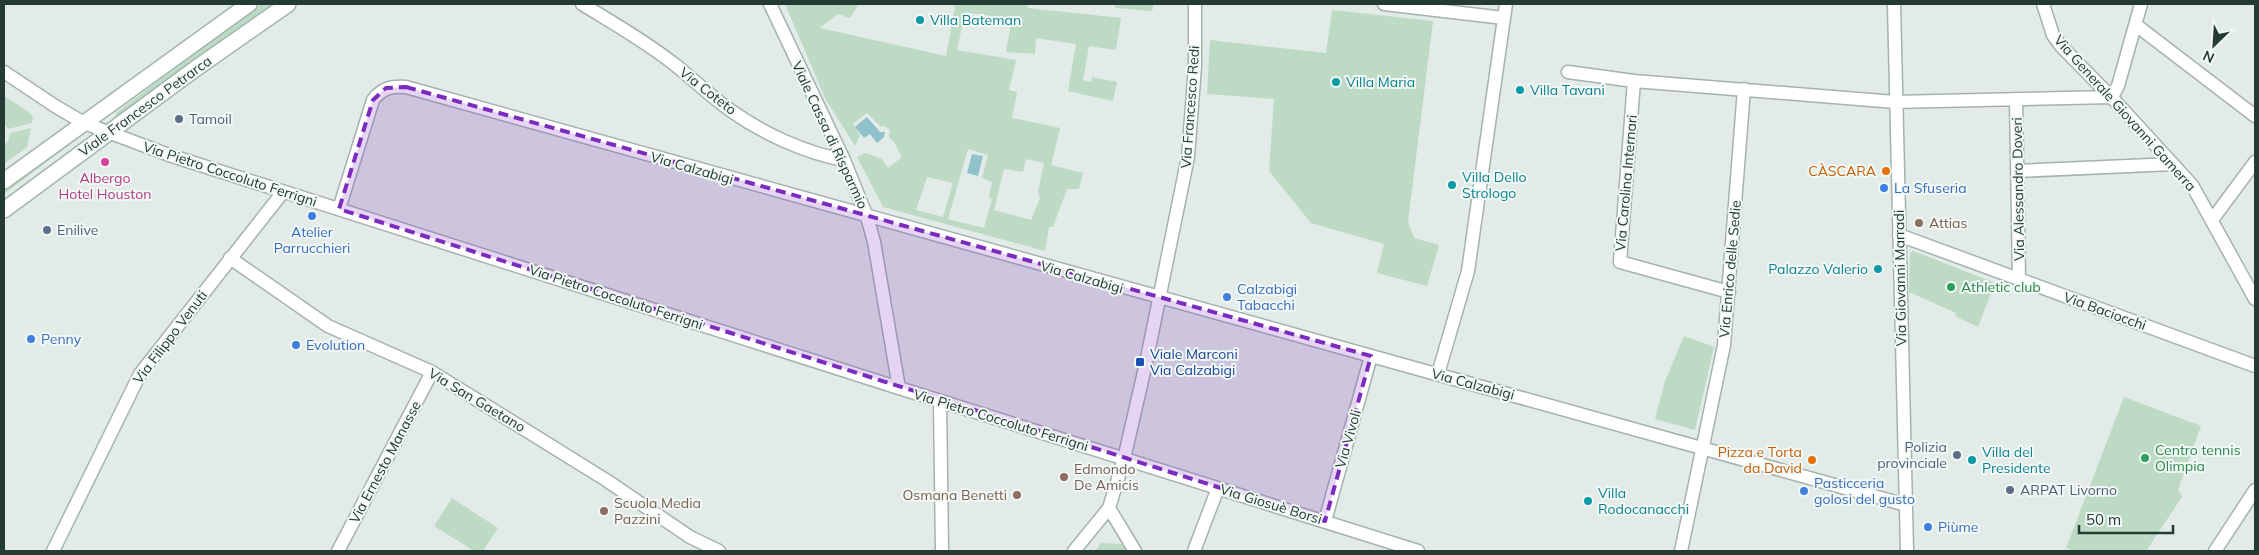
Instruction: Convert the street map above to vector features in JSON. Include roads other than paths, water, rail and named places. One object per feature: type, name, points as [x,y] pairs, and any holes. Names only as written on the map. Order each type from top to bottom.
[{"type":"main road","name":"Viale Francesco Petrarca","points":[[4,181],[249,4]]},
{"type":"main road","name":"Viale Francesco Petrarca","points":[[4,210],[288,4]]},
{"type":"street","name":"Via Coteto","points":[[582,4],[641,40],[674,64],[718,101],[748,122],[817,155],[844,160]]},
{"type":"street","name":"Viale Cassa di Risparmio","points":[[770,4],[844,160],[867,217],[874,242],[898,388]]},
{"type":"street","name":"Via Francesco Redi","points":[[1109,508],[1124,459],[1188,157],[1195,66],[1195,4]]},
{"type":"street","points":[[1384,4],[1504,18]]},
{"type":"street","points":[[1438,374],[1468,271],[1506,4]]},
{"type":"street","name":"Via Giovanni Marradi","points":[[1894,4],[1907,551]]},
{"type":"street","name":"Via Generale Giovanni Gamerra","points":[[2043,4],[2056,40],[2112,97],[2192,185],[2255,299]]},
{"type":"street","points":[[1568,72],[1634,80],[1895,102],[2112,97],[2118,86],[2141,4]]},
{"type":"street","points":[[2136,26],[2255,116]]},
{"type":"street","name":"Via Pietro Coccoluto Ferrigni","points":[[4,72],[54,106],[84,123],[169,155],[1124,459]]},
{"type":"street","name":"Via Carolina Internari","points":[[1634,80],[1620,262],[1729,292]]},
{"type":"street","name":"Via Calzabigi","points":[[339,209],[373,100],[378,93],[386,88],[394,86],[406,87],[867,217],[1906,504]]},
{"type":"street","name":"Via Enrico delle Sedie","points":[[1681,551],[1719,375],[1729,292],[1744,89]]},
{"type":"street","name":"Via Alessandro Doveri","points":[[2016,99],[2019,279]]},
{"type":"street","points":[[2212,220],[2255,162]]},
{"type":"street","points":[[2018,171],[2173,164]]},
{"type":"street","name":"Via Filippo Venuti","points":[[53,551],[140,374],[283,192]]},
{"type":"street","name":"Via Baciocchi","points":[[1899,235],[2255,366]]},
{"type":"street","name":"Via San Gaetano","points":[[230,258],[328,326],[432,372],[606,480],[690,537],[719,551]]},
{"type":"street","name":"Via Vivoli","points":[[1325,520],[1371,356]]},
{"type":"street","name":"Via Ernesto Manasse","points":[[338,551],[432,372]]},
{"type":"street","points":[[940,401],[942,551]]},
{"type":"street","name":"Via Giosuè Borsi","points":[[1124,459],[1325,520],[1418,551]]},
{"type":"street","points":[[1194,551],[1218,488]]},
{"type":"street","points":[[2215,551],[2255,490]]},
{"type":"street","points":[[1074,551],[1109,508],[1136,551]]},
{"type":"water","points":[[867,117],[880,132],[885,132],[884,137],[877,143],[870,134],[864,138],[855,127]]},
{"type":"water","points":[[972,154],[983,156],[978,176],[967,173]]},
{"type":"place","name":"Villa Bateman","points":[[920,20]]},
{"type":"place","name":"Villa Maria","points":[[1336,82]]},
{"type":"place","name":"Villa Tavani","points":[[1520,90]]},
{"type":"place","name":"Tamoil","points":[[179,119]]},
{"type":"place","name":"Albergo Hotel Houston","points":[[105,162]]},
{"type":"place","name":"CÀSCARA","points":[[1886,171]]},
{"type":"place","name":"Villa Dello Strologo","points":[[1452,185]]},
{"type":"place","name":"La Sfuseria","points":[[1884,188]]},
{"type":"place","name":"Atelier Parrucchieri","points":[[312,216]]},
{"type":"place","name":"Attias","points":[[1919,223]]},
{"type":"place","name":"Enilive","points":[[47,230]]},
{"type":"place","name":"Palazzo Valerio","points":[[1878,269]]},
{"type":"place","name":"Athletic club","points":[[1951,287]]},
{"type":"place","name":"Calzabigi Tabacchi","points":[[1227,297]]},
{"type":"place","name":"Penny","points":[[31,339]]},
{"type":"place","name":"Evolution","points":[[296,345]]},
{"type":"place","name":"Viale Marconi Via Calzabigi","points":[[1140,362]]},
{"type":"place","name":"Polizia provinciale","points":[[1957,455]]},
{"type":"place","name":"Centro tennis Olimpia","points":[[2145,458]]},
{"type":"place","name":"Pizza e Torta da David","points":[[1812,460]]},
{"type":"place","name":"Villa del Presidente","points":[[1972,460]]},
{"type":"place","name":"Edmondo De Amicis","points":[[1064,477]]},
{"type":"place","name":"ARPAT Livorno","points":[[2010,490]]},
{"type":"place","name":"Pasticceria golosi del gusto","points":[[1804,491]]},
{"type":"place","name":"Osmana Benetti","points":[[1017,495]]},
{"type":"place","name":"Villa Rodocanacchi","points":[[1588,501]]},
{"type":"place","name":"Scuola Media Pazzini","points":[[604,511]]},
{"type":"place","name":"Piùme","points":[[1928,527]]}]
